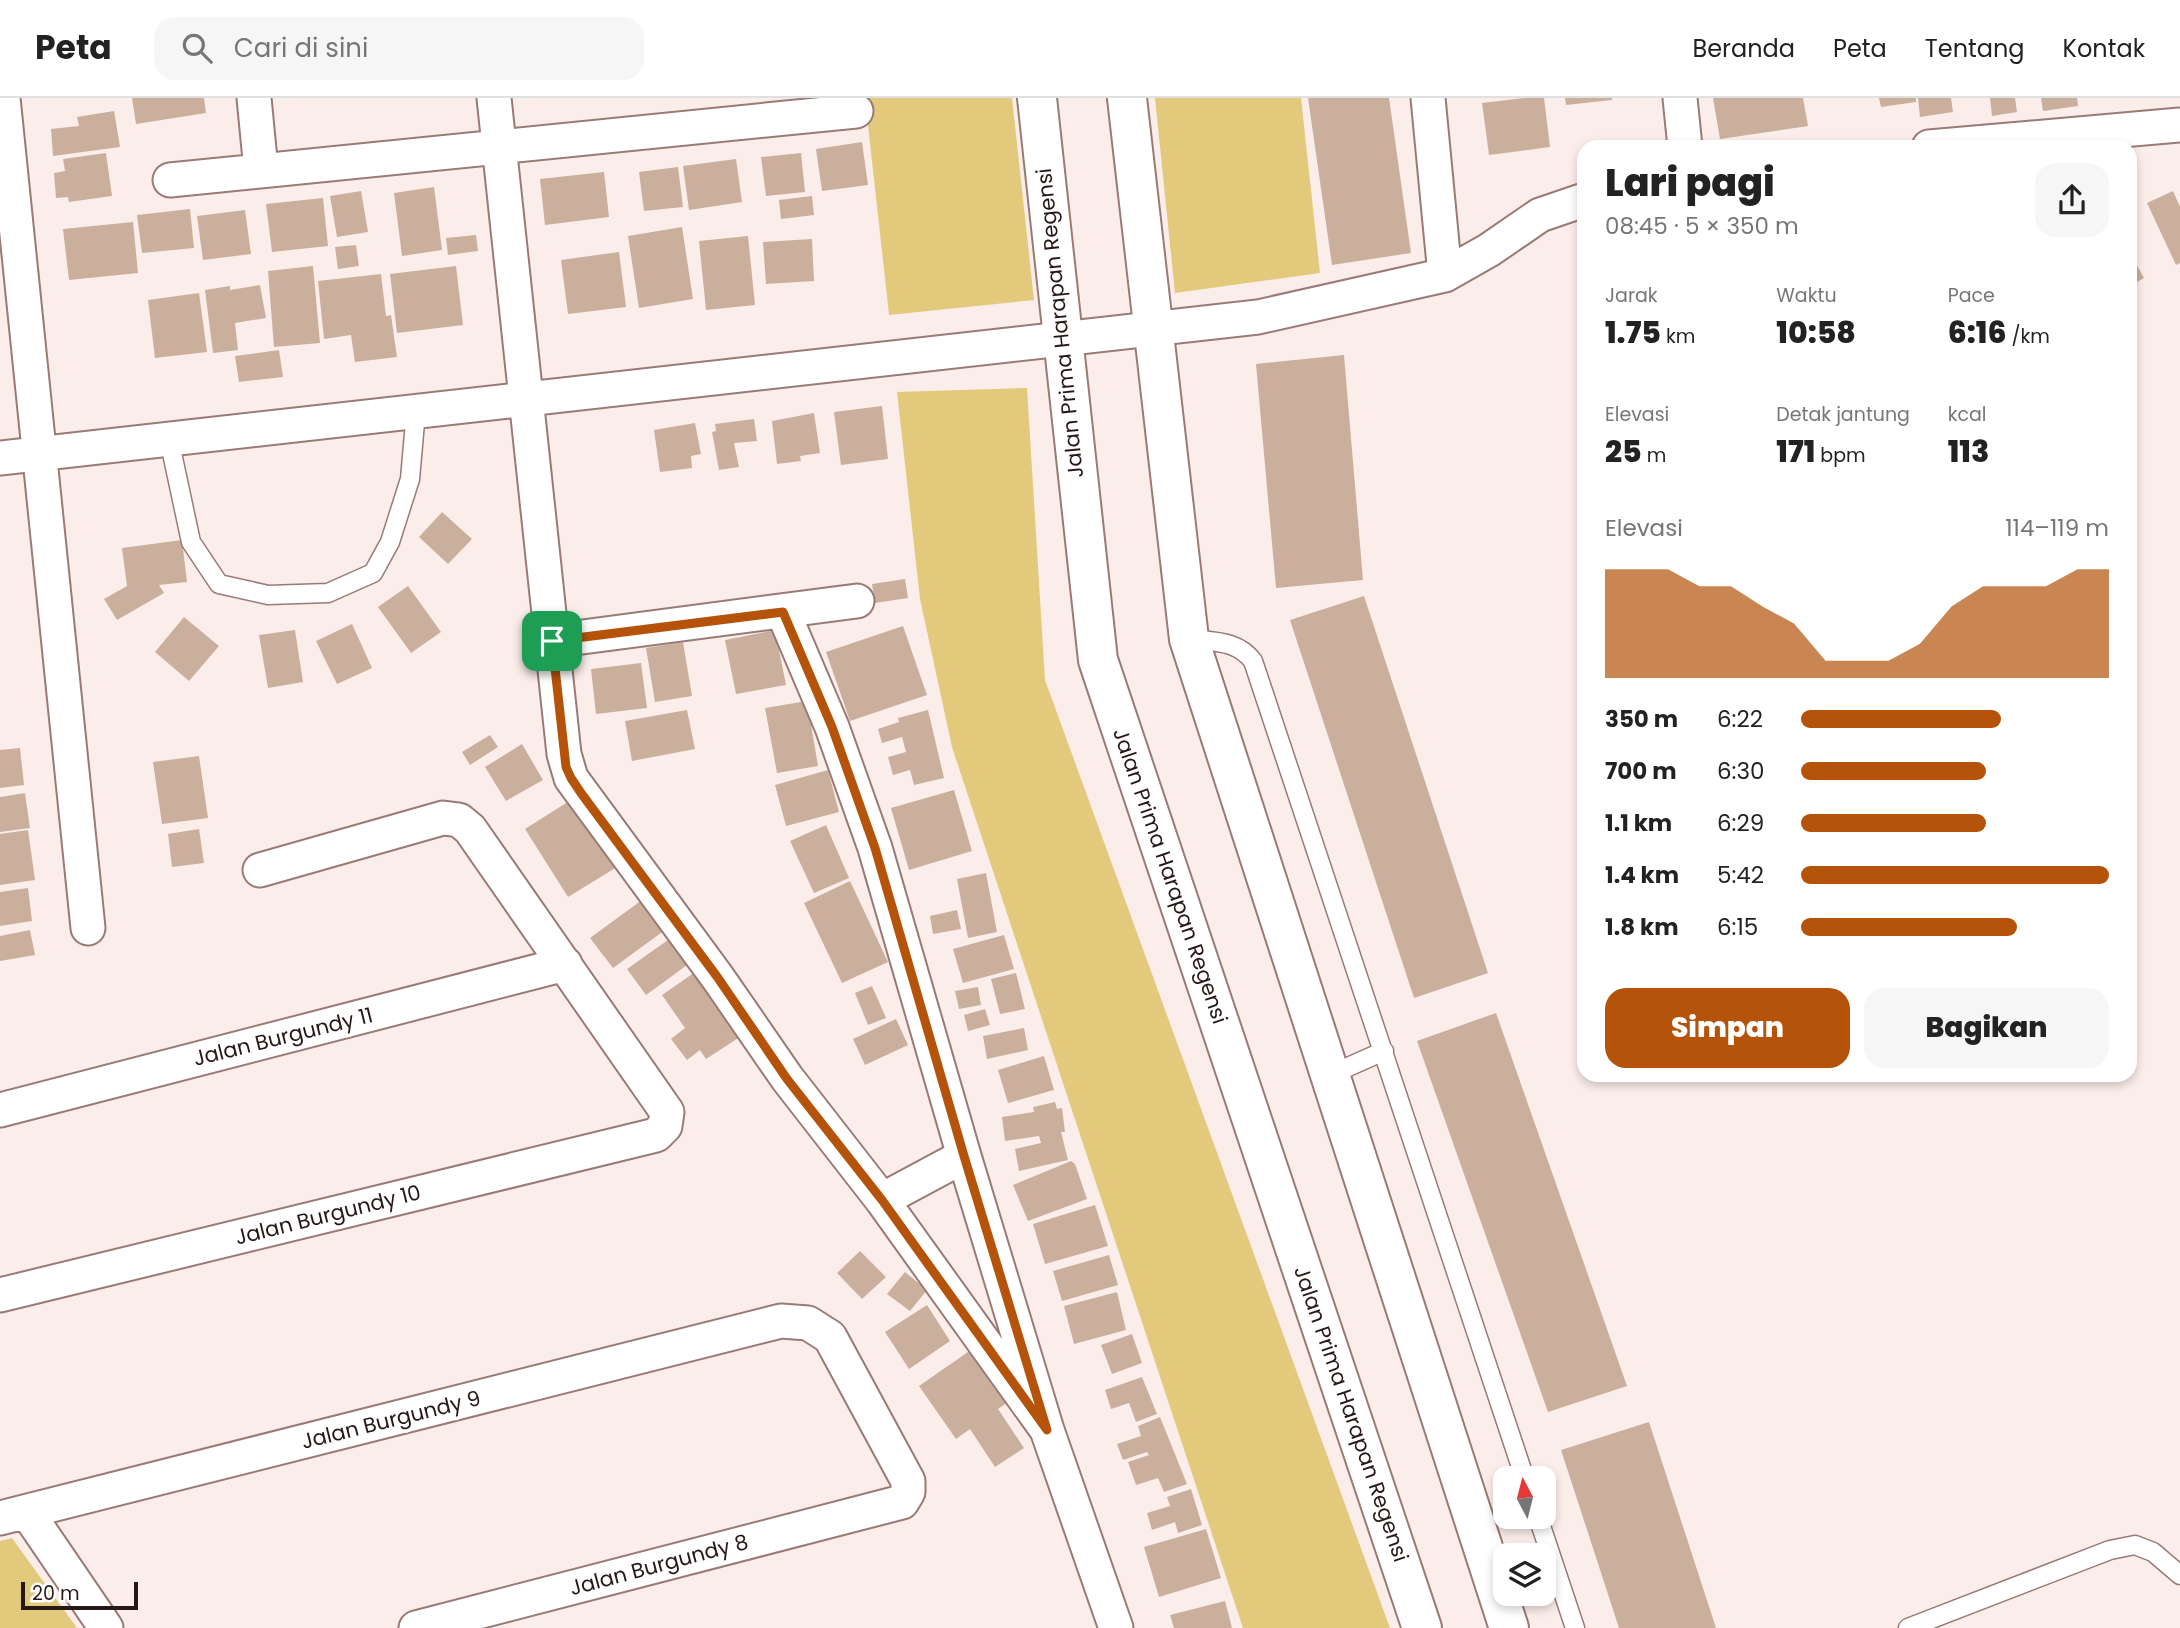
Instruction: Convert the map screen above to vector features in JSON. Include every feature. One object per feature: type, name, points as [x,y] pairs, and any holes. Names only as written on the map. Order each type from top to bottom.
[{"type":"street","points":[[3,98],[88,928]]},
{"type":"street","points":[[254,98],[261,170]]},
{"type":"street","points":[[494,98],[564,754],[571,778],[718,978],[787,1079],[882,1200],[1047,1430]]},
{"type":"street","name":"Jalan Prima Harapan Regensi","points":[[1037,98],[1098,660],[1422,1628]]},
{"type":"street","points":[[1127,98],[1189,639],[1330,1075],[1498,1625]]},
{"type":"street","points":[[1428,98],[1445,275]]},
{"type":"street","points":[[1680,98],[1684,140]]},
{"type":"street","points":[[170,180],[499,146],[741,110],[856,111]]},
{"type":"street","points":[[2074,140],[2116,138],[2180,125]]},
{"type":"street","points":[[0,458],[1258,317],[1445,275],[1489,250],[1539,215],[1577,202]]},
{"type":"street","points":[[552,641],[857,601]]},
{"type":"street","points":[[783,612],[832,727],[875,848],[1047,1430],[1116,1628]]},
{"type":"street","points":[[260,870],[443,818],[459,820],[470,830],[565,964]]},
{"type":"street","name":"Jalan Burgundy 11","points":[[0,1110],[565,964]]},
{"type":"street","name":"Jalan Burgundy 10","points":[[0,1295],[656,1135],[665,1126],[667,1112],[565,964]]},
{"type":"street","points":[[882,1200],[964,1156]]},
{"type":"street","name":"Jalan Burgundy 9","points":[[13,1515],[781,1321],[808,1323],[830,1337],[908,1481],[908,1492],[902,1502]]},
{"type":"street","name":"Jalan Burgundy 8","points":[[416,1628],[902,1502]]},
{"type":"street","points":[[13,1515],[107,1628]]},
{"type":"lane","points":[[169,439],[191,542],[219,584],[268,595],[328,593],[373,573],[390,541],[410,479],[416,411]]},
{"type":"lane","points":[[1189,639],[1232,645],[1244,650],[1253,661],[1521,1466]]},
{"type":"lane","points":[[1330,1075],[1384,1051]]},
{"type":"lane","points":[[1542,1530],[1575,1628]]},
{"type":"lane","points":[[1908,1628],[2110,1550],[2135,1545],[2153,1552],[2180,1575]]},
{"type":"shaded area","points":[[865,98],[1012,98],[1034,300],[889,315]]},
{"type":"shaded area","points":[[1155,98],[1301,98],[1320,273],[1175,293]]},
{"type":"shaded area","points":[[1027,388],[1045,680],[1390,1628],[1243,1628],[952,747],[920,599],[897,392]]},
{"type":"shaded area","points":[[12,1538],[77,1628],[0,1628],[0,1541]]},
{"type":"building","points":[[132,98],[204,98],[206,113],[136,124]]},
{"type":"building","points":[[1308,98],[1389,98],[1411,253],[1332,265]]},
{"type":"building","points":[[1544,98],[1550,147],[1489,155],[1482,103]]},
{"type":"building","points":[[1565,98],[1612,98],[1612,100],[1566,105]]},
{"type":"building","points":[[1713,98],[1803,98],[1808,126],[1720,139]]},
{"type":"building","points":[[1879,98],[1916,98],[1916,102],[1881,107]]},
{"type":"building","points":[[1918,98],[1951,98],[1953,112],[1920,117]]},
{"type":"building","points":[[1990,98],[2015,98],[2017,112],[1992,116]]},
{"type":"building","points":[[2041,98],[2077,98],[2078,106],[2043,111]]},
{"type":"building","points":[[114,111],[120,147],[53,156],[51,129],[79,126],[77,117]]},
{"type":"building","points":[[862,142],[868,185],[822,191],[816,149]]},
{"type":"building","points":[[106,153],[112,196],[69,202],[68,197],[56,198],[54,173],[65,171],[63,159]]},
{"type":"building","points":[[801,153],[805,192],[766,196],[761,157]]},
{"type":"building","points":[[736,159],[742,202],[689,210],[683,166]]},
{"type":"building","points":[[678,167],[683,207],[644,211],[639,172]]},
{"type":"building","points":[[604,172],[609,217],[545,225],[540,179]]},
{"type":"building","points":[[434,187],[442,250],[402,256],[394,193]]},
{"type":"building","points":[[361,191],[368,232],[337,237],[330,196]]},
{"type":"building","points":[[2173,191],[2180,207],[2180,263],[2176,265],[2147,203]]},
{"type":"building","points":[[812,196],[814,215],[781,219],[779,200]]},
{"type":"building","points":[[323,198],[328,246],[272,252],[266,204]]},
{"type":"building","points":[[190,209],[194,248],[142,253],[137,215]]},
{"type":"building","points":[[245,210],[251,254],[203,260],[197,216]]},
{"type":"building","points":[[133,222],[138,273],[69,280],[63,229]]},
{"type":"building","points":[[682,227],[693,299],[639,308],[628,236]]},
{"type":"building","points":[[476,235],[478,251],[448,255],[446,238]]},
{"type":"building","points":[[748,236],[755,305],[706,310],[699,241]]},
{"type":"building","points":[[812,239],[814,281],[766,284],[763,242]]},
{"type":"building","points":[[356,245],[359,266],[338,269],[335,247]]},
{"type":"building","points":[[619,252],[626,307],[568,314],[561,260]]},
{"type":"building","points":[[313,266],[320,343],[274,347],[268,271]]},
{"type":"building","points":[[456,266],[463,325],[397,333],[390,274]]},
{"type":"building","points":[[2137,266],[2144,278],[2137,282]]},
{"type":"building","points":[[381,274],[386,316],[391,315],[397,357],[355,362],[351,335],[324,339],[318,281]]},
{"type":"building","points":[[260,285],[266,318],[235,323],[238,350],[213,353],[205,290],[230,286],[230,290]]},
{"type":"building","points":[[199,293],[207,352],[155,358],[148,300]]},
{"type":"building","points":[[279,350],[283,377],[239,382],[235,356]]},
{"type":"building","points":[[1344,355],[1363,580],[1276,588],[1256,364]]},
{"type":"building","points":[[882,406],[888,459],[841,465],[834,412]]},
{"type":"building","points":[[814,413],[820,453],[800,456],[801,461],[777,464],[772,421]]},
{"type":"building","points":[[754,419],[757,441],[734,443],[739,467],[719,470],[712,432],[716,431],[715,424]]},
{"type":"building","points":[[695,423],[701,454],[691,456],[692,468],[660,472],[654,430]]},
{"type":"building","points":[[442,512],[472,539],[448,564],[419,537]]},
{"type":"building","points":[[182,540],[187,582],[159,585],[164,593],[117,620],[104,599],[127,586],[122,548]]},
{"type":"building","points":[[905,579],[908,598],[875,603],[872,584]]},
{"type":"building","points":[[408,586],[441,632],[411,653],[378,607]]},
{"type":"building","points":[[1364,596],[1488,973],[1414,998],[1290,620]]},
{"type":"building","points":[[184,617],[219,646],[189,681],[155,652]]},
{"type":"building","points":[[352,624],[372,668],[337,684],[316,641]]},
{"type":"building","points":[[903,626],[927,695],[850,721],[826,652]]},
{"type":"building","points":[[295,630],[303,682],[268,688],[259,635]]},
{"type":"building","points":[[775,630],[786,685],[736,694],[725,640]]},
{"type":"building","points":[[683,642],[692,696],[655,702],[646,648]]},
{"type":"building","points":[[641,663],[647,708],[596,714],[591,669]]},
{"type":"building","points":[[807,701],[818,766],[777,773],[765,708]]},
{"type":"building","points":[[687,710],[695,749],[632,761],[625,721]]},
{"type":"building","points":[[928,710],[944,778],[914,785],[910,770],[893,775],[888,757],[906,752],[902,737],[882,743],[878,729],[899,722],[898,718]]},
{"type":"building","points":[[490,735],[498,747],[470,765],[462,752]]},
{"type":"building","points":[[522,744],[543,780],[506,801],[485,767]]},
{"type":"building","points":[[20,748],[24,785],[0,788],[0,750]]},
{"type":"building","points":[[199,756],[208,818],[162,824],[153,762]]},
{"type":"building","points":[[828,770],[839,812],[786,826],[775,785]]},
{"type":"building","points":[[954,790],[972,851],[909,870],[891,808]]},
{"type":"building","points":[[25,793],[30,828],[0,832],[0,797]]},
{"type":"building","points":[[574,798],[617,867],[568,897],[525,829]]},
{"type":"building","points":[[826,825],[849,878],[814,893],[790,841]]},
{"type":"building","points":[[199,829],[204,863],[172,867],[168,834]]},
{"type":"building","points":[[28,830],[35,880],[0,885],[0,834]]},
{"type":"building","points":[[986,873],[997,932],[968,938],[957,879]]},
{"type":"building","points":[[850,881],[888,962],[842,983],[804,903]]},
{"type":"building","points":[[28,888],[32,921],[0,926],[0,892]]},
{"type":"building","points":[[642,900],[665,930],[613,968],[590,938]]},
{"type":"building","points":[[957,910],[961,929],[933,934],[930,916]]},
{"type":"building","points":[[30,930],[35,955],[0,961],[0,936]]},
{"type":"building","points":[[675,935],[694,960],[646,995],[627,969]]},
{"type":"building","points":[[1004,935],[1014,969],[963,983],[953,949]]},
{"type":"building","points":[[701,968],[746,1033],[706,1059],[700,1050],[687,1060],[671,1039],[685,1028],[662,995]]},
{"type":"building","points":[[1016,973],[1025,1009],[1000,1014],[991,979]]},
{"type":"building","points":[[872,986],[886,1018],[868,1025],[855,993]]},
{"type":"building","points":[[978,987],[981,1005],[959,1009],[955,991]]},
{"type":"building","points":[[985,1009],[990,1025],[968,1031],[964,1015]]},
{"type":"building","points":[[1496,1013],[1627,1386],[1548,1412],[1417,1041]]},
{"type":"building","points":[[896,1019],[908,1045],[865,1065],[853,1039]]},
{"type":"building","points":[[1024,1028],[1028,1050],[987,1059],[983,1036]]},
{"type":"building","points":[[1044,1056],[1054,1090],[1008,1103],[998,1070]]},
{"type":"building","points":[[1055,1102],[1057,1109],[1062,1108],[1065,1132],[1061,1132],[1068,1160],[1019,1171],[1015,1149],[1041,1143],[1039,1136],[1005,1141],[1002,1117],[1034,1112],[1033,1107]]},
{"type":"building","points":[[1071,1161],[1075,1164],[1087,1199],[1028,1221],[1013,1185]]},
{"type":"building","points":[[1095,1205],[1108,1246],[1045,1264],[1033,1224]]},
{"type":"building","points":[[860,1251],[886,1277],[862,1299],[837,1273]]},
{"type":"building","points":[[1109,1255],[1118,1285],[1062,1301],[1053,1271]]},
{"type":"building","points":[[905,1272],[927,1290],[910,1311],[887,1294]]},
{"type":"building","points":[[1117,1292],[1126,1330],[1074,1344],[1064,1306]]},
{"type":"building","points":[[927,1305],[950,1341],[909,1369],[885,1332]]},
{"type":"building","points":[[1132,1334],[1142,1363],[1112,1374],[1101,1345]]},
{"type":"building","points":[[978,1345],[1015,1397],[998,1409],[1024,1448],[995,1467],[970,1429],[956,1439],[919,1386]]},
{"type":"building","points":[[1142,1377],[1157,1414],[1136,1422],[1129,1403],[1111,1409],[1105,1390]]},
{"type":"building","points":[[1160,1417],[1187,1484],[1164,1492],[1158,1478],[1136,1485],[1128,1462],[1149,1455],[1147,1452],[1123,1460],[1117,1444],[1141,1436],[1138,1426]]},
{"type":"building","points":[[1649,1422],[1716,1628],[1619,1628],[1561,1450]]},
{"type":"building","points":[[1191,1489],[1202,1525],[1178,1533],[1175,1522],[1152,1530],[1147,1513],[1170,1506],[1167,1497]]},
{"type":"building","points":[[1206,1529],[1221,1578],[1159,1597],[1144,1547]]},
{"type":"building","points":[[1225,1601],[1232,1628],[1174,1628],[1170,1615]]},
{"type":"route","points":[[783,612],[832,727],[875,848],[1047,1430],[882,1200],[787,1079],[718,978],[571,778],[564,754],[552,641],[783,612]]}]
